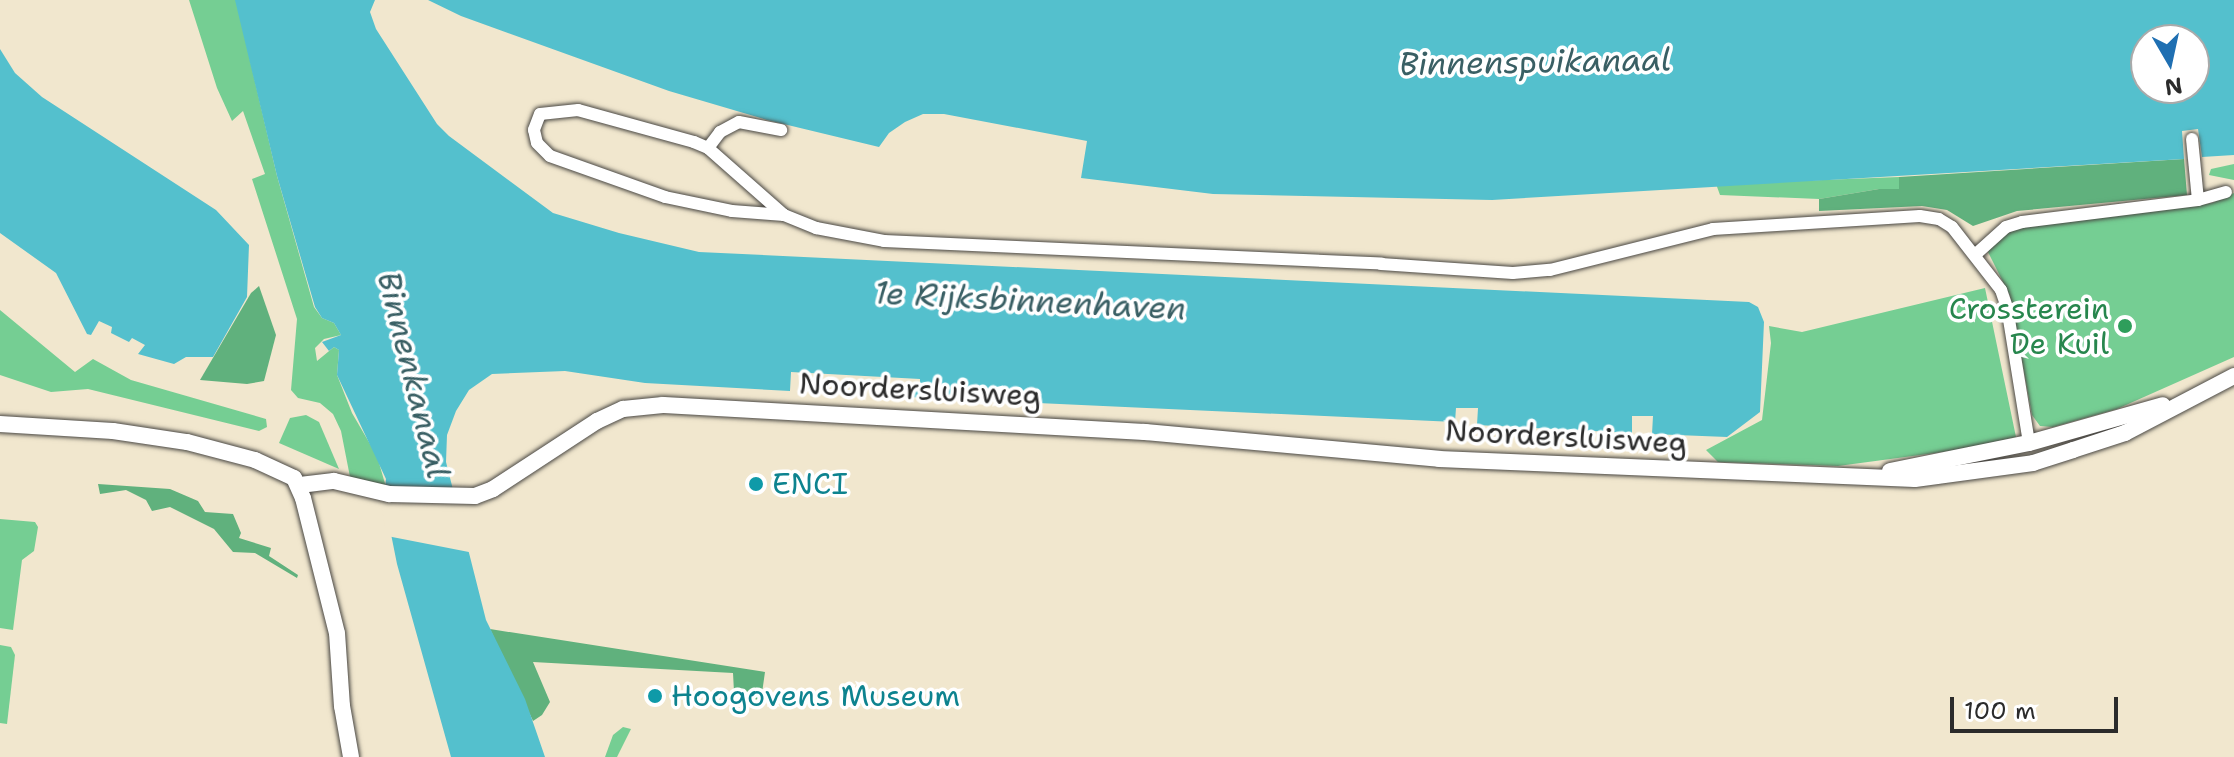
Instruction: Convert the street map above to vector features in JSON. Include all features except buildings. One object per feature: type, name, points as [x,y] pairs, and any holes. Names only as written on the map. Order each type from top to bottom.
[{"type":"street","points":[[784,215],[708,148],[578,110],[540,114],[534,130],[537,143],[550,156],[665,197],[732,211],[784,215],[816,228],[884,241],[1513,273],[1550,270],[1713,229],[1920,216],[1939,219],[1952,227],[1976,254],[2001,290],[2007,307],[2033,463]]},
{"type":"street","points":[[708,148],[720,132],[739,122],[781,130]]},
{"type":"street","points":[[2192,139],[2198,200]]},
{"type":"street","points":[[1976,254],[2006,227],[2022,222],[2198,200],[2226,192]]},
{"type":"street","name":"Noordersluisweg","points":[[300,485],[334,481],[367,491],[463,497],[493,489],[597,421],[623,409],[663,405],[1099,429],[1439,459],[1915,479],[2033,463],[2125,433],[2234,376]]},
{"type":"street","name":"Noordersluisweg","points":[[1873,475],[2029,443],[2193,396]]},
{"type":"street","points":[[0,424],[113,431],[187,442],[282,470],[300,485],[337,633],[342,706],[351,757]]},
{"type":"green space","points":[[189,0],[236,0],[277,176],[314,307],[322,318],[334,323],[341,335],[324,339],[315,348],[317,361],[334,347],[339,350],[337,375],[352,413],[377,456],[386,487],[350,477],[341,431],[333,414],[320,403],[298,398],[291,390],[297,319],[252,179],[265,174],[243,111],[232,121],[217,88]]},
{"type":"green space","points":[[2184,159],[2187,195],[2017,211],[1973,226],[1947,210],[1922,206],[1819,211],[1819,199],[1879,189],[1899,189],[1899,177]]},
{"type":"green space","points":[[2234,164],[2234,180],[2209,175],[2211,169]]},
{"type":"green space","points":[[1899,177],[1900,189],[1879,189],[1819,199],[1720,195],[1716,184]]},
{"type":"green space","name":"Crossterein De Kuil","points":[[2234,193],[2234,357],[2117,409],[2053,427],[2040,426],[2032,415],[2010,296],[1988,252],[1995,241],[2007,231],[2030,225],[2212,203]]},
{"type":"green space","points":[[259,286],[276,335],[264,381],[247,384],[200,380],[251,293]]},
{"type":"green space","name":"Crossterein De Kuil","points":[[1985,288],[2016,437],[1965,449],[1838,466],[1718,462],[1706,450],[1762,420],[1771,343],[1769,326],[1802,332]]},
{"type":"green space","points":[[0,310],[75,372],[93,359],[131,380],[266,419],[267,427],[259,431],[88,389],[51,392],[0,375]]},
{"type":"green space","points":[[306,415],[319,422],[339,469],[279,443],[290,418]]},
{"type":"green space","points":[[98,484],[170,489],[198,501],[205,512],[233,514],[241,533],[239,538],[271,548],[269,556],[298,575],[297,578],[255,553],[233,552],[214,529],[170,507],[152,511],[146,500],[126,490],[100,494]]},
{"type":"green space","points":[[0,519],[35,522],[38,527],[34,551],[22,560],[13,630],[0,628]]},
{"type":"green space","points":[[490,629],[765,672],[761,700],[741,697],[734,692],[733,673],[533,662],[550,702],[542,715],[533,721]]},
{"type":"green space","points":[[0,645],[11,647],[15,655],[7,724],[0,723]]},
{"type":"green space","points":[[623,727],[631,729],[617,757],[605,757],[613,735]]},
{"type":"water","points":[[235,0],[375,0],[370,12],[376,29],[437,124],[449,136],[553,213],[619,233],[699,252],[1749,302],[1758,307],[1764,322],[1760,412],[1727,437],[1652,434],[1653,416],[1632,416],[1632,433],[1477,425],[1478,408],[1456,408],[1455,422],[907,397],[907,388],[920,389],[920,379],[791,372],[790,391],[645,383],[565,371],[492,374],[469,390],[456,411],[447,435],[446,462],[486,620],[525,699],[545,757],[451,757],[397,564],[384,499],[386,479],[337,375],[339,350],[334,347],[329,351],[322,342],[341,335],[334,323],[322,318],[315,307],[277,176]]},
{"type":"water","name":"Binnenspuikanaal","points":[[428,0],[2234,0],[2234,155],[2202,157],[2198,129],[2182,131],[2184,159],[1492,200],[1213,194],[1081,178],[1087,141],[944,114],[923,114],[889,133],[879,147],[767,120],[669,91],[461,16]]},
{"type":"water","points":[[0,49],[15,73],[42,97],[216,210],[249,245],[247,297],[213,357],[186,357],[174,364],[138,354],[145,345],[132,338],[129,342],[111,333],[112,327],[99,321],[91,335],[87,334],[56,273],[0,233]]},
{"type":"pier","points":[[458,490],[474,553],[387,536],[380,500]]},
{"type":"place","name":"Crossterein De Kuil","points":[[2125,326]]},
{"type":"place","name":"ENCI","points":[[756,484]]},
{"type":"place","name":"Hoogovens Museum","points":[[655,696]]},
{"type":"water label","name":"1e Rijksbinnenhaven","points":[[1030,301]]},
{"type":"water label","name":"Binnenkanaal","points":[[413,375]]}]
